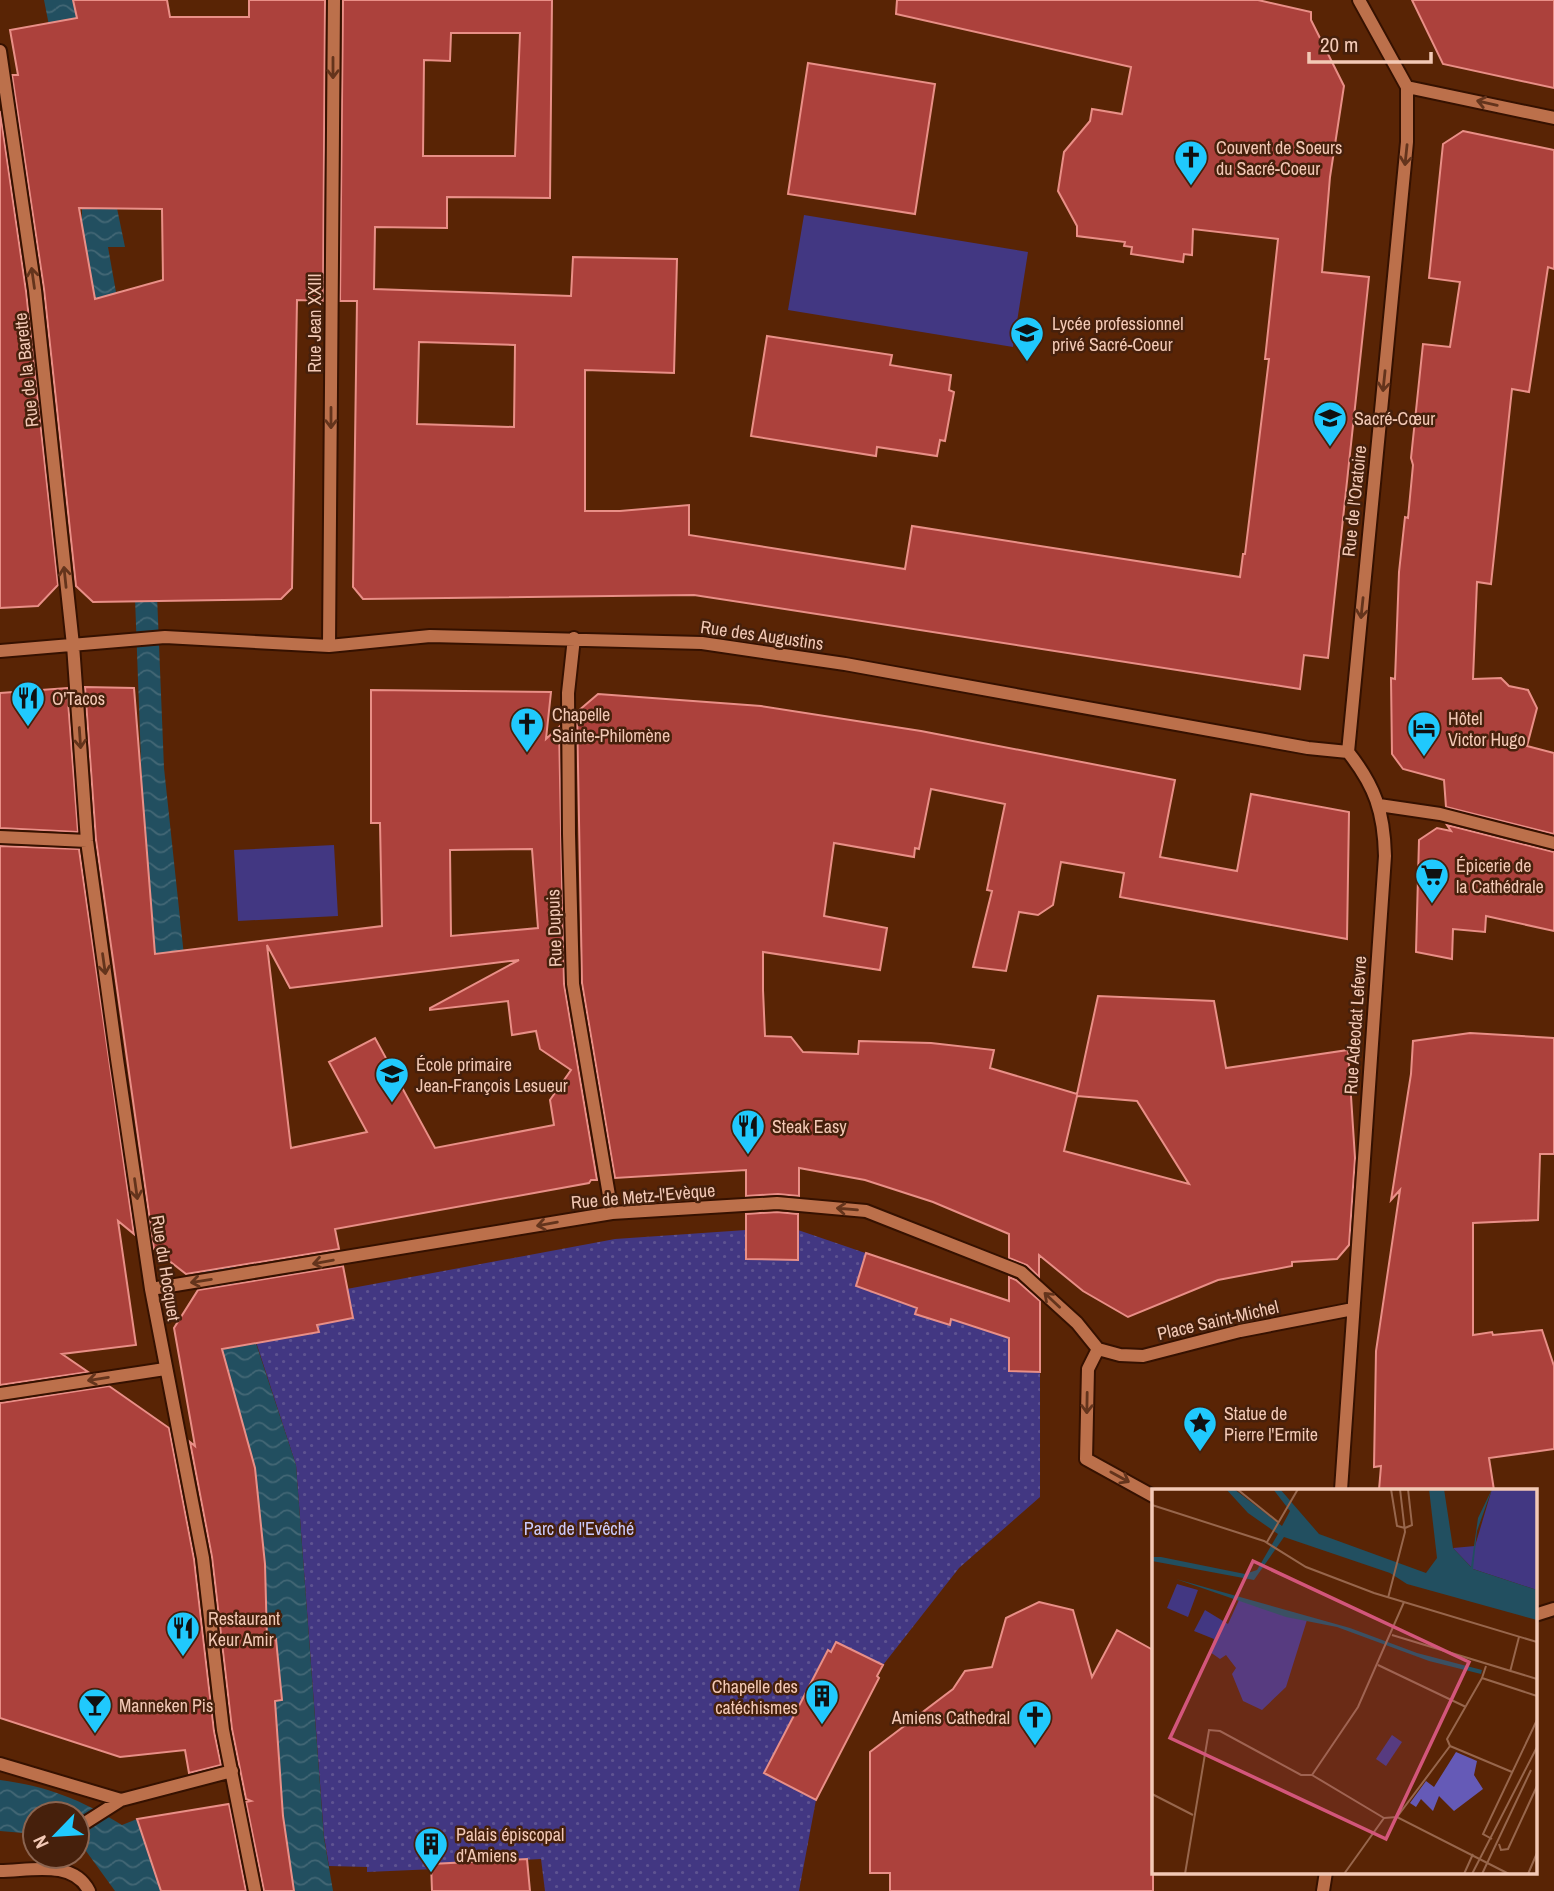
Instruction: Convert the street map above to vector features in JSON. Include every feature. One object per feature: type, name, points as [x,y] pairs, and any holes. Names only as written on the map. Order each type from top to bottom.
[{"type":"street","name":"Rue Jean XXIII","points":[[329,646],[334,0]]},
{"type":"street","points":[[1359,0],[1407,87],[1554,118]]},
{"type":"street","name":"Rue de la Barette","points":[[0,51],[35,290],[73,645]]},
{"type":"street","name":"Rue de l'Oratoire","points":[[1348,752],[1407,142],[1407,87]]},
{"type":"street","name":"Rue des Augustins","points":[[73,645],[165,637],[329,646],[430,636],[702,643],[845,664],[1308,748],[1348,752]]},
{"type":"street","name":"Rue Dupuis","points":[[574,638],[568,693],[573,984],[612,1213]]},
{"type":"street","points":[[0,651],[73,645]]},
{"type":"street","name":"Rue du Hocquet","points":[[73,645],[88,841],[151,1289],[203,1558],[223,1730],[255,1891]]},
{"type":"street","name":"Rue Adeodat Lefevre","points":[[1348,752],[1367,776],[1379,805],[1384,829],[1385,856],[1353,1309]]},
{"type":"street","points":[[1379,805],[1440,814],[1554,843]]},
{"type":"street","points":[[0,837],[88,841]]},
{"type":"street","name":"Rue de Metz-l'Evèque","points":[[151,1289],[612,1213],[777,1203],[866,1210],[1021,1272],[1077,1323],[1098,1349]]},
{"type":"street","points":[[1341,1489],[1353,1309]]},
{"type":"street","name":"Place Saint-Michel","points":[[1098,1349],[1120,1355],[1143,1356],[1240,1331],[1353,1309]]},
{"type":"street","points":[[1098,1349],[1088,1369],[1086,1459],[1152,1495]]},
{"type":"street","points":[[0,1394],[165,1369]]},
{"type":"street","points":[[1536,1615],[1554,1609]]},
{"type":"street","points":[[0,1764],[121,1800]]},
{"type":"street","points":[[91,1819],[121,1800],[232,1771]]},
{"type":"street","points":[[0,1871],[21,1868]]},
{"type":"street","points":[[67,1870],[84,1881],[89,1891]]},
{"type":"green space","points":[[804,215],[1028,252],[1013,347],[788,310]]},
{"type":"green space","points":[[334,845],[338,916],[238,921],[234,850]]},
{"type":"green space","name":"Parc de l'Evêché","points":[[746,1230],[798,1230],[1009,1302],[1040,1325],[1040,1497],[959,1568],[883,1665],[835,1642],[831,1652],[827,1650],[765,1773],[816,1800],[799,1891],[545,1891],[541,1859],[482,1862],[481,1867],[367,1872],[367,1867],[329,1866],[324,1836],[296,1465],[245,1308],[615,1239]]},
{"type":"water","points":[[44,0],[74,0],[125,247],[108,247],[116,292],[131,290],[156,570],[164,768],[192,1031],[229,1249],[245,1310],[296,1465],[324,1838],[333,1891],[295,1891],[287,1844],[273,1701],[282,1700],[276,1640],[267,1640],[264,1556],[255,1468],[209,1316],[157,971],[142,788],[134,571],[82,223],[82,193]]},
{"type":"water","points":[[0,1780],[33,1786],[75,1800],[21,1800],[21,1833],[0,1831]]},
{"type":"water","points":[[91,1807],[122,1825],[137,1819],[164,1891],[115,1891],[91,1858]]},
{"type":"building","points":[[73,0],[167,0],[170,17],[249,17],[249,0],[325,0],[323,301],[297,300],[292,588],[281,599],[93,602],[76,586],[44,289],[12,75],[18,75],[10,30],[77,18]],"holes":[[[79,208],[162,209],[163,280],[95,299]]]},
{"type":"building","points":[[343,0],[552,0],[550,198],[447,197],[447,228],[375,227],[374,289],[571,296],[573,257],[677,259],[674,373],[585,370],[585,511],[689,505],[689,535],[905,569],[912,526],[1240,577],[1269,359],[1265,359],[1278,239],[1193,229],[1192,255],[1184,254],[1183,262],[1131,254],[1132,247],[1124,246],[1125,242],[1077,236],[1077,226],[1058,191],[1064,152],[1090,121],[1092,109],[1122,114],[1131,67],[896,14],[897,0],[1258,0],[1311,12],[1311,20],[1344,86],[1330,177],[1322,272],[1369,277],[1328,658],[1304,655],[1300,689],[694,595],[363,599],[353,587],[357,301],[340,301]],"holes":[[[451,33],[520,33],[515,156],[423,156],[424,60],[450,61]],[[419,342],[515,345],[514,427],[417,424]]]},
{"type":"building","points":[[1412,0],[1554,0],[1554,88],[1443,64]]},
{"type":"building","points":[[808,63],[935,84],[915,214],[788,194]]},
{"type":"building","points":[[0,111],[26,291],[58,585],[38,606],[0,608]]},
{"type":"building","points":[[1463,131],[1554,150],[1554,269],[1548,267],[1529,392],[1512,389],[1491,584],[1477,582],[1473,679],[1501,678],[1509,686],[1528,690],[1537,708],[1527,746],[1554,753],[1554,834],[1446,807],[1444,780],[1403,769],[1392,754],[1391,678],[1395,679],[1399,572],[1405,517],[1408,518],[1413,465],[1411,458],[1423,344],[1450,347],[1460,282],[1429,278],[1443,144]]},
{"type":"building","points":[[767,336],[892,355],[890,365],[951,375],[949,390],[954,392],[945,441],[940,440],[937,456],[877,447],[876,456],[751,436]]},
{"type":"building","points":[[85,687],[134,688],[155,954],[382,926],[380,823],[371,823],[371,690],[551,692],[546,739],[559,727],[564,984],[597,1180],[335,1229],[339,1249],[186,1274],[154,1249],[96,840]],"holes":[[[532,849],[538,928],[451,936],[450,850]],[[267,945],[290,988],[519,960],[430,1010],[508,1001],[512,1035],[536,1031],[540,1049],[571,1070],[550,1100],[554,1125],[435,1148],[375,1038],[329,1062],[367,1132],[291,1148]]]},
{"type":"building","points":[[67,688],[78,832],[0,828],[0,693]]},
{"type":"building","points":[[598,694],[761,706],[921,731],[1175,780],[1160,857],[1237,871],[1251,794],[1349,812],[1347,939],[1120,897],[1124,873],[1061,862],[1053,905],[1038,915],[1019,912],[1006,971],[973,967],[992,891],[987,890],[1005,804],[931,789],[919,849],[915,848],[914,857],[834,843],[824,916],[887,928],[880,970],[763,952],[763,990],[765,1036],[791,1037],[803,1052],[858,1054],[859,1041],[931,1043],[994,1050],[990,1068],[1077,1094],[1098,996],[1214,1001],[1226,1068],[1348,1050],[1355,1158],[1349,1245],[1337,1259],[1292,1262],[1292,1266],[1218,1280],[1128,1317],[1083,1291],[1039,1255],[1039,1277],[1027,1265],[1009,1258],[1009,1234],[933,1202],[865,1180],[799,1168],[799,1196],[746,1196],[746,1170],[615,1178],[582,983],[577,712]],"holes":[[[1077,1096],[1137,1101],[1189,1184],[1064,1151]]]},
{"type":"building","points":[[1447,825],[1554,852],[1554,931],[1486,916],[1485,932],[1453,929],[1452,959],[1416,952],[1419,840],[1437,828],[1451,831]]},
{"type":"building","points":[[0,846],[79,849],[134,1234],[118,1221],[136,1345],[62,1354],[88,1372],[0,1385]]},
{"type":"building","points":[[1470,1033],[1554,1038],[1554,1154],[1540,1154],[1538,1220],[1473,1223],[1473,1335],[1542,1330],[1554,1366],[1554,1449],[1489,1458],[1494,1489],[1379,1489],[1381,1466],[1374,1467],[1376,1351],[1400,1190],[1391,1200],[1411,1074],[1413,1041]]},
{"type":"building","points":[[746,1214],[798,1214],[798,1260],[746,1259]]},
{"type":"building","points":[[866,1253],[1009,1301],[1009,1277],[1016,1280],[1040,1301],[1040,1372],[1009,1371],[1009,1338],[951,1319],[950,1325],[915,1314],[917,1308],[856,1286]]},
{"type":"building","points":[[343,1266],[353,1318],[317,1325],[319,1332],[222,1349],[255,1468],[265,1564],[267,1640],[276,1639],[282,1700],[275,1701],[283,1816],[294,1891],[264,1891],[246,1802],[251,1801],[246,1799],[232,1729],[212,1557],[190,1442],[195,1446],[174,1328],[198,1290]]},
{"type":"building","points":[[109,1386],[169,1428],[194,1559],[214,1731],[221,1765],[189,1773],[185,1750],[120,1757],[0,1718],[0,1403]]},
{"type":"building","name":"Amiens Cathedral","points":[[1039,1602],[1073,1610],[1092,1677],[1117,1630],[1152,1649],[1153,1891],[890,1891],[890,1873],[870,1873],[870,1752],[953,1689],[965,1671],[992,1667],[1006,1618]]},
{"type":"building","name":"Chapelle des catéchismes","points":[[836,1642],[883,1665],[877,1676],[879,1678],[816,1800],[764,1773],[828,1650],[831,1652]]},
{"type":"building","points":[[229,1804],[246,1891],[161,1891],[137,1819]]},
{"type":"building","points":[[527,1859],[530,1891],[432,1891],[431,1864]]},
{"type":"place","name":"Couvent de Soeurs du Sacré-Coeur","points":[[1191,187]]},
{"type":"place","name":"Lycée professionnel privé Sacré-Coeur","points":[[1027,363]]},
{"type":"place","name":"Sacré-Cœur","points":[[1330,448]]},
{"type":"place","name":"O'Tacos","points":[[28,728]]},
{"type":"place","name":"Chapelle Sainte-Philomène","points":[[527,754]]},
{"type":"place","name":"Hôtel Victor Hugo","points":[[1424,758]]},
{"type":"place","name":"Épicerie de la Cathédrale","points":[[1432,905]]},
{"type":"place","name":"École primaire Jean-François Lesueur","points":[[392,1104]]},
{"type":"place","name":"Steak Easy","points":[[748,1156]]},
{"type":"place","name":"Statue de Pierre l'Ermite","points":[[1200,1453]]},
{"type":"place","name":"Restaurant Keur Amir","points":[[183,1658]]},
{"type":"place","name":"Chapelle des catéchismes","points":[[822,1726]]},
{"type":"place","name":"Manneken Pis","points":[[95,1735]]},
{"type":"place","name":"Amiens Cathedral","points":[[1035,1747]]},
{"type":"place","name":"Palais épiscopal d'Amiens","points":[[431,1874]]}]
